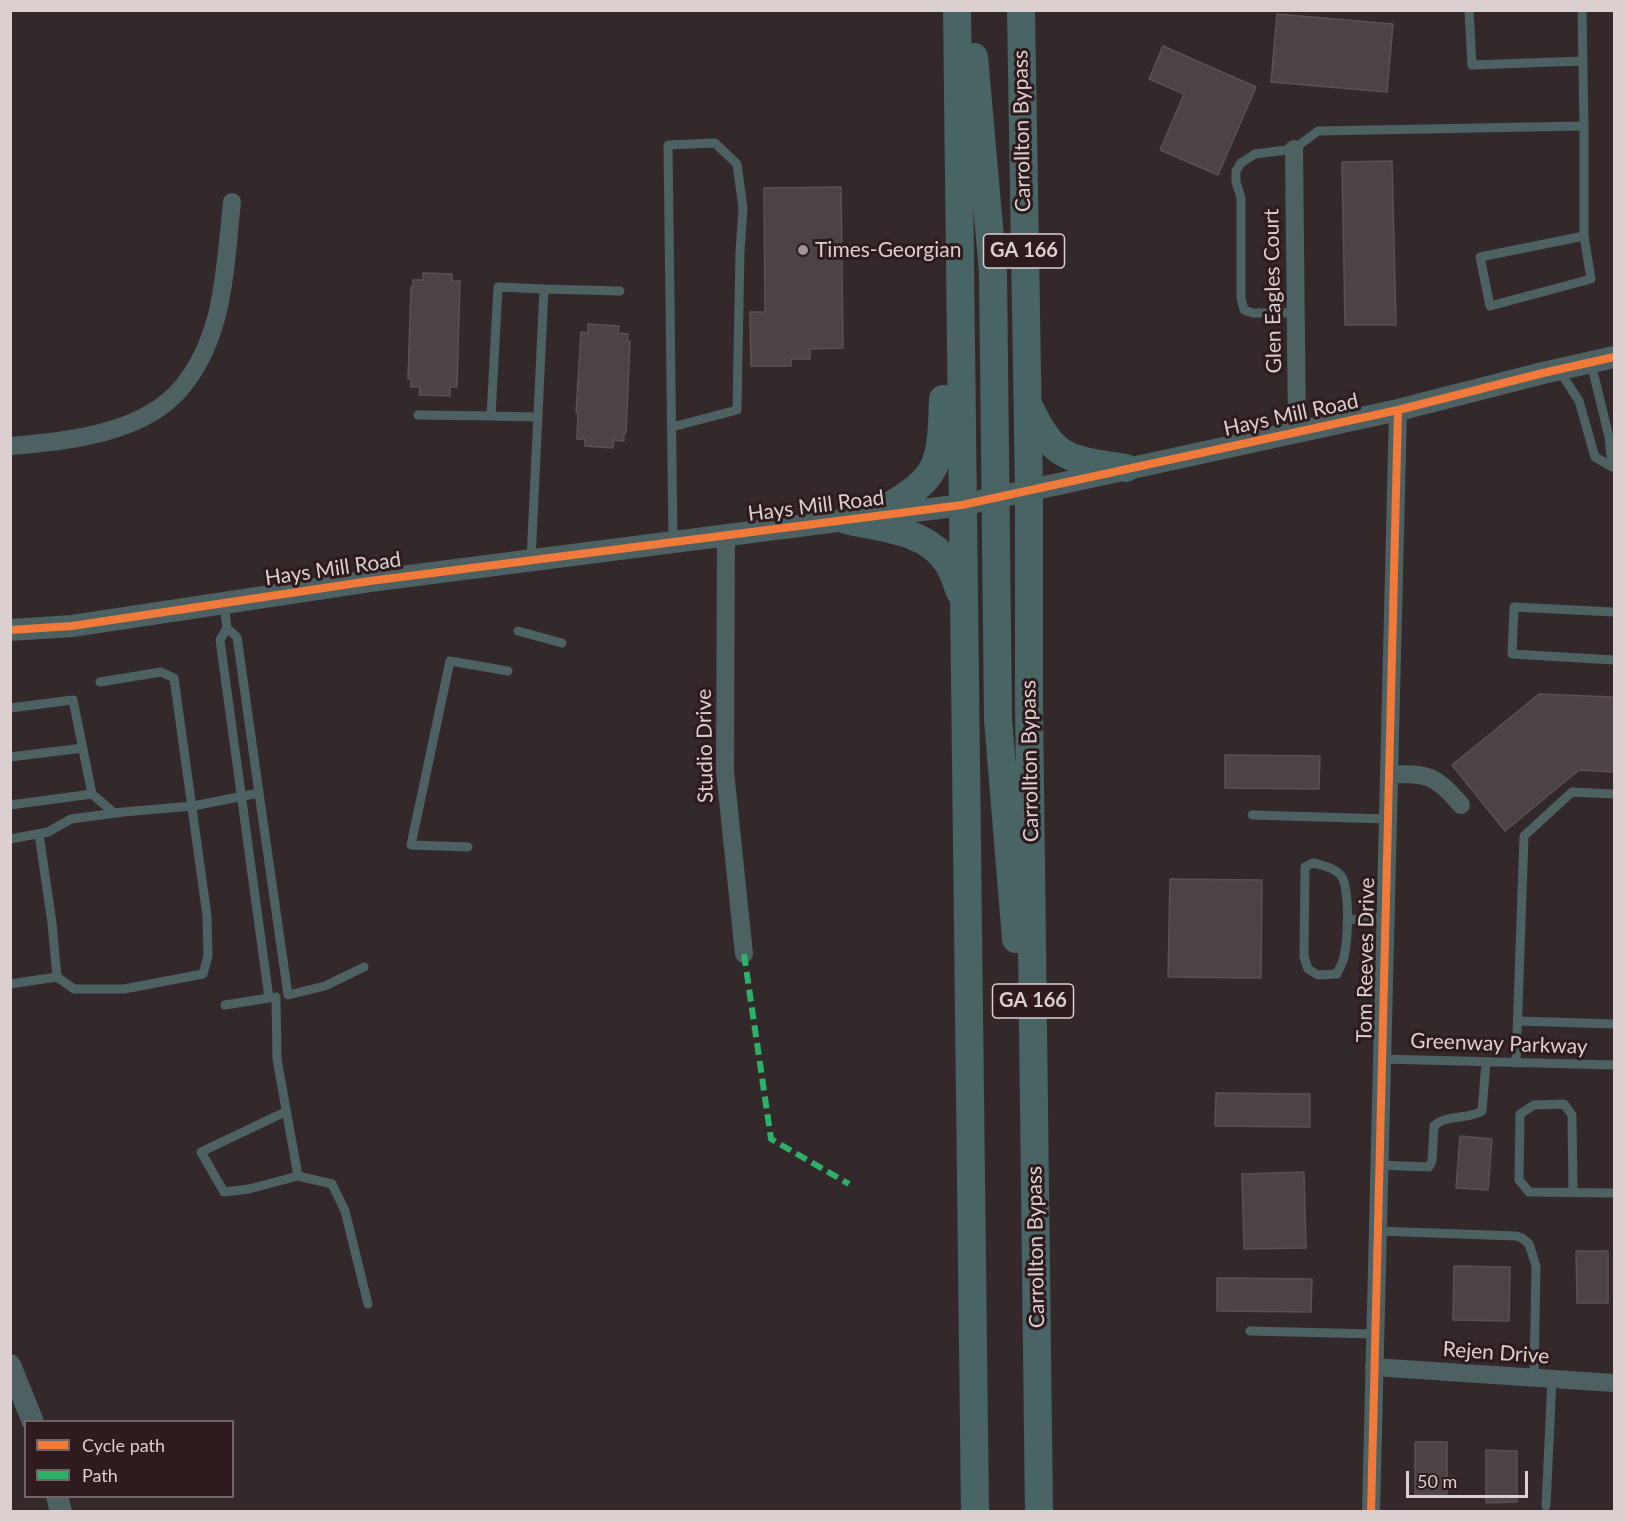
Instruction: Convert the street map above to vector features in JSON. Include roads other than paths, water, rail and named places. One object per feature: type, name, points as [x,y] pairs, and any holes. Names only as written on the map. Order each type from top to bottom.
[{"type":"main road","name":"GA 166","points":[[957,10],[975,1512]]},
{"type":"main road","points":[[969,10],[993,272],[998,719],[1015,934],[1034,1081]]},
{"type":"main road","name":"Carrollton Bypass","points":[[1021,10],[1029,491],[1029,703],[1039,1512]]},
{"type":"main road","points":[[859,518],[922,485],[938,461],[942,435],[945,300],[958,209]]},
{"type":"main road","points":[[1027,402],[1048,440],[1060,451],[1077,460],[1126,468]]},
{"type":"main road","points":[[859,518],[921,538],[929,544],[948,562],[964,600]]},
{"type":"street","name":"Glen Eagles Court","points":[[1294,149],[1297,432]]},
{"type":"street","points":[[10,446],[40,444],[93,435],[133,422],[167,402],[189,378],[206,348],[217,315],[232,202]]},
{"type":"street","name":"Hays Mill Road","points":[[10,630],[72,626],[370,581],[962,506],[1126,468],[1398,410],[1614,357]]},
{"type":"street","name":"Tom Reeves Drive","points":[[1371,1512],[1398,410]]},
{"type":"street","name":"Studio Drive","points":[[726,535],[725,771],[744,954]]},
{"type":"street","points":[[1389,774],[1426,775],[1438,781],[1461,805]]},
{"type":"street","points":[[10,1365],[32,1420]]},
{"type":"street","name":"Rejen Drive","points":[[1374,1367],[1614,1383]]},
{"type":"lane","points":[[1469,10],[1472,64],[1583,61]]},
{"type":"lane","points":[[1582,10],[1584,236],[1591,279],[1490,306],[1480,257],[1584,236]]},
{"type":"lane","points":[[1295,313],[1254,313],[1244,310],[1241,298],[1241,198],[1236,182],[1236,171],[1241,163],[1255,154],[1294,149],[1318,131],[1584,126]]},
{"type":"lane","points":[[672,427],[737,410],[743,208],[737,164],[716,143],[668,144],[673,542]]},
{"type":"lane","points":[[491,416],[498,287],[620,291]]},
{"type":"lane","points":[[531,560],[544,289]]},
{"type":"lane","points":[[1591,362],[1609,437],[1613,469]]},
{"type":"lane","points":[[1559,369],[1579,400],[1595,457],[1613,469]]},
{"type":"lane","points":[[418,415],[538,417]]},
{"type":"lane","points":[[224,603],[227,628],[220,640],[241,796],[273,997],[277,1059],[298,1176]]},
{"type":"lane","points":[[1614,612],[1514,607],[1512,654],[1614,660]]},
{"type":"lane","points":[[227,628],[237,637],[288,995]]},
{"type":"lane","points":[[518,631],[562,643]]},
{"type":"lane","points":[[468,847],[411,845],[450,661],[508,671]]},
{"type":"lane","points":[[10,984],[57,977],[74,989],[124,989],[203,974],[208,956],[207,916],[174,678],[161,672],[100,682]]},
{"type":"lane","points":[[10,708],[73,700],[92,794],[114,813]]},
{"type":"lane","points":[[10,757],[83,748]]},
{"type":"lane","points":[[1516,1063],[1524,836],[1572,792],[1614,794]]},
{"type":"lane","points":[[10,839],[48,832],[71,819],[193,806],[259,793]]},
{"type":"lane","points":[[10,805],[92,794]]},
{"type":"lane","points":[[1252,815],[1388,819]]},
{"type":"lane","points":[[39,834],[57,977]]},
{"type":"lane","points":[[1313,863],[1326,866],[1341,876],[1345,887],[1348,919],[1344,959],[1337,974],[1318,975],[1308,969],[1304,957],[1305,867],[1313,863]]},
{"type":"lane","points":[[1348,919],[1385,920]]},
{"type":"lane","points":[[225,1005],[288,995],[324,986],[364,967]]},
{"type":"lane","points":[[1518,1021],[1614,1024]]},
{"type":"lane","name":"Greenway Parkway","points":[[1382,1059],[1614,1065]]},
{"type":"lane","points":[[1379,1165],[1429,1167],[1432,1161],[1434,1126],[1439,1121],[1475,1116],[1482,1111],[1486,1062]]},
{"type":"lane","points":[[1573,1192],[1572,1115],[1564,1104],[1534,1105],[1520,1114],[1519,1180],[1529,1192],[1614,1193]]},
{"type":"lane","points":[[285,1112],[201,1152],[225,1192],[249,1189],[298,1176],[332,1184],[345,1211],[368,1305]]},
{"type":"lane","points":[[1378,1231],[1516,1236],[1529,1244],[1536,1266],[1543,1378],[1546,1506]]},
{"type":"lane","points":[[1250,1331],[1375,1334]]},
{"type":"place","name":"Times-Georgian","points":[[803,250]]}]
